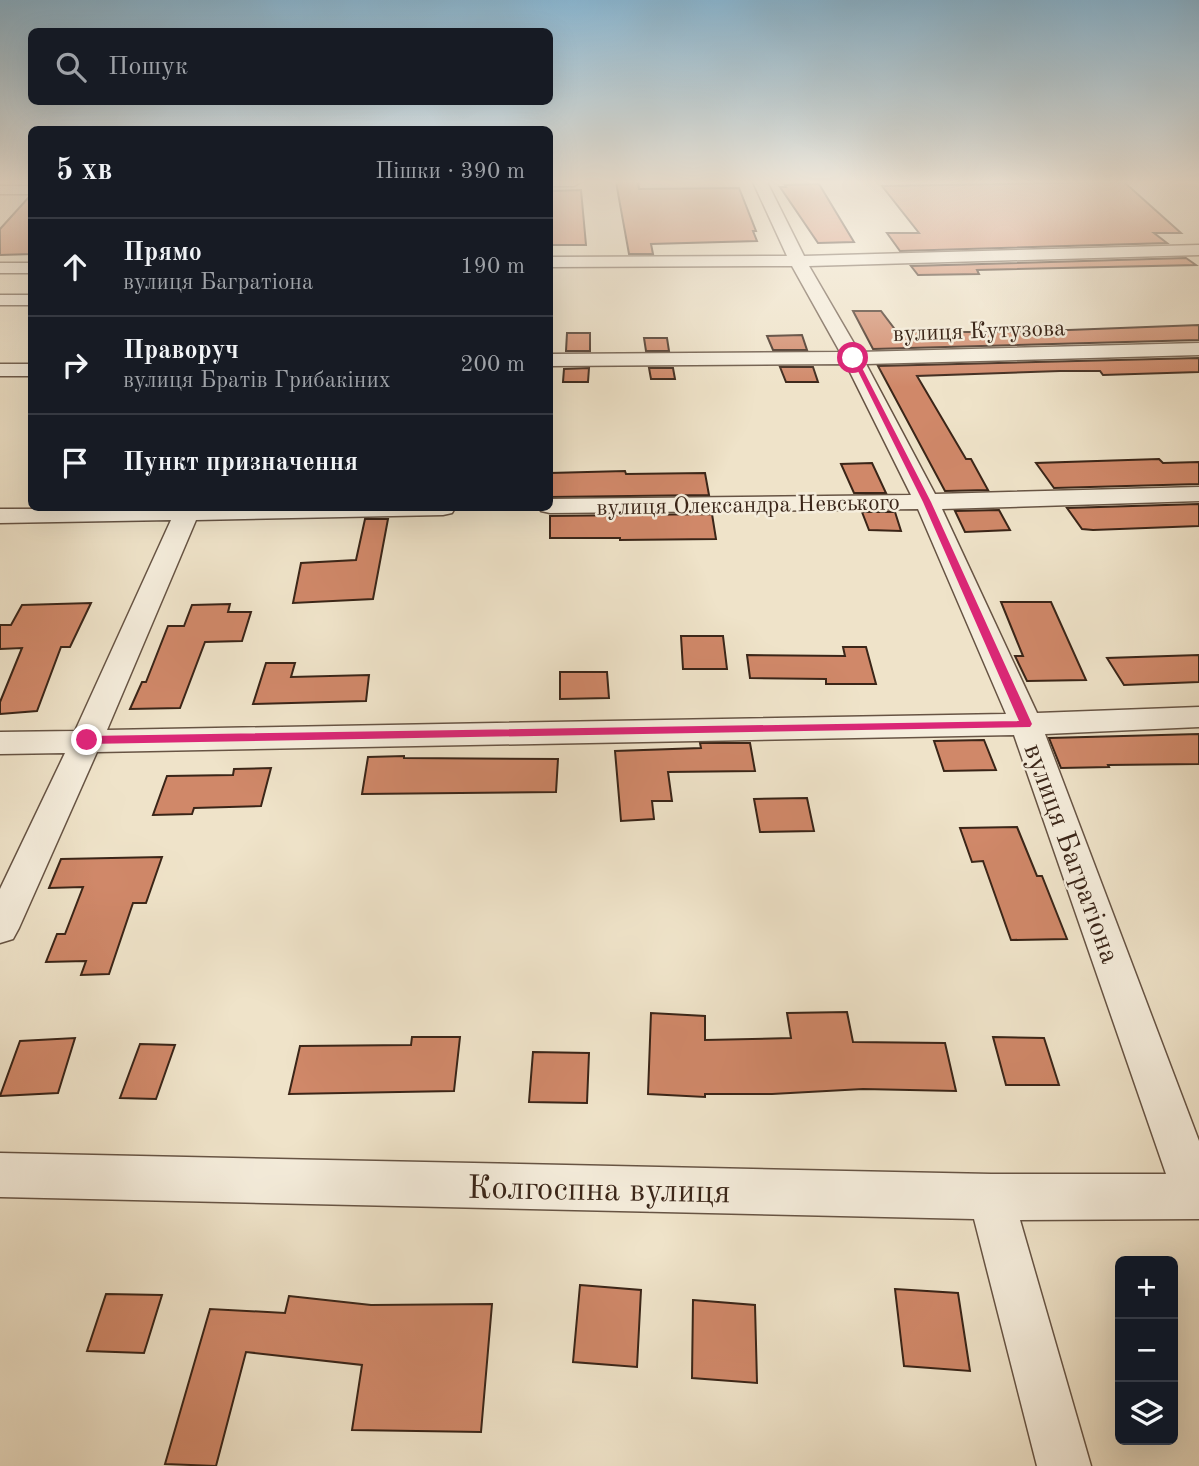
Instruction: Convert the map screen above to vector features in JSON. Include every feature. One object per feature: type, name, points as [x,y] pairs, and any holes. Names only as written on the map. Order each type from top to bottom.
[{"type":"street","name":"вулиця Багратіона","points":[[792,250],[853,358],[927,502],[1026,724],[1198,1196]]},
{"type":"street","points":[[553,262],[797,261],[1184,250]]},
{"type":"street","points":[[0,268],[28,268]]},
{"type":"street","points":[[0,300],[28,300]]},
{"type":"street","name":"вулиця Кутузова","points":[[553,360],[853,358],[1199,349]]},
{"type":"street","points":[[0,370],[28,370]]},
{"type":"street","name":"вулиця Олександра Невського","points":[[553,506],[927,502],[1199,494]]},
{"type":"street","points":[[0,516],[134,511]]},
{"type":"street","points":[[0,928],[87,740],[187,511]]},
{"type":"street","points":[[0,743],[1026,724],[1199,717]]},
{"type":"street","name":"Колгоспна вулиця","points":[[0,1175],[991,1197],[1198,1196]]},
{"type":"street","points":[[991,1197],[1064,1466]]},
{"type":"building","points":[[0,250],[28,250],[28,254],[0,255]]},
{"type":"building","points":[[628,250],[652,250],[653,254],[629,254]]},
{"type":"building","points":[[1186,258],[1196,265],[977,270],[979,274],[918,275],[911,266]]},
{"type":"building","points":[[853,311],[881,311],[897,332],[1013,332],[1199,325],[1199,340],[873,349]]},
{"type":"building","points":[[567,333],[590,333],[590,351],[566,351]]},
{"type":"building","points":[[802,335],[807,350],[773,350],[767,336]]},
{"type":"building","points":[[644,338],[667,338],[669,351],[646,351]]},
{"type":"building","points":[[1199,358],[1199,372],[1103,375],[1100,371],[1060,371],[917,376],[966,459],[971,459],[988,490],[945,491],[878,366]]},
{"type":"building","points":[[780,367],[813,367],[818,382],[786,382]]},
{"type":"building","points":[[589,368],[588,382],[563,382],[564,369]]},
{"type":"building","points":[[649,368],[673,368],[675,379],[651,379]]},
{"type":"building","points":[[1159,459],[1163,463],[1199,462],[1199,484],[1054,488],[1036,463]]},
{"type":"building","points":[[872,463],[886,493],[854,493],[841,464]]},
{"type":"building","points":[[553,473],[705,473],[709,495],[553,497]]},
{"type":"building","points":[[1199,504],[1199,526],[1093,530],[1082,529],[1067,508]]},
{"type":"building","points":[[999,510],[1010,530],[965,532],[955,511]]},
{"type":"building","points":[[862,512],[895,512],[901,531],[869,530]]},
{"type":"building","points":[[712,514],[716,539],[550,538],[550,516]]},
{"type":"building","points":[[365,519],[388,519],[373,599],[293,603],[301,563],[356,560]]},
{"type":"building","points":[[1001,602],[1051,602],[1086,680],[1027,681],[1015,656],[1023,656]]},
{"type":"building","points":[[91,603],[70,647],[61,647],[37,711],[0,714],[0,702],[22,648],[0,649],[0,625],[11,625],[22,605]]},
{"type":"building","points":[[230,604],[228,612],[251,612],[242,641],[205,642],[180,708],[130,709],[142,682],[146,682],[168,626],[184,626],[192,605]]},
{"type":"building","points":[[681,636],[723,636],[727,669],[683,669]]},
{"type":"building","points":[[843,647],[866,647],[876,684],[826,684],[826,679],[750,678],[747,655],[845,656]]},
{"type":"building","points":[[1199,655],[1199,682],[1124,685],[1107,658]]},
{"type":"building","points":[[266,663],[295,663],[291,677],[369,675],[366,701],[253,704]]},
{"type":"building","points":[[560,672],[607,672],[609,698],[560,699]]},
{"type":"building","points":[[1199,734],[1199,764],[1108,765],[1109,767],[1061,768],[1049,738]]},
{"type":"building","points":[[984,740],[996,770],[944,771],[934,741]]},
{"type":"building","points":[[700,743],[750,743],[755,771],[668,772],[672,801],[652,801],[654,819],[621,821],[615,751],[701,748]]},
{"type":"building","points":[[368,757],[558,759],[556,792],[362,794]]},
{"type":"building","points":[[271,768],[261,806],[194,808],[192,814],[153,815],[167,776],[233,775],[234,769]]},
{"type":"building","points":[[807,798],[814,831],[760,832],[754,799]]},
{"type":"building","points":[[1017,827],[1037,876],[1042,876],[1067,939],[1011,940],[983,861],[972,862],[960,828]]},
{"type":"building","points":[[162,857],[146,903],[133,903],[109,974],[81,975],[86,961],[46,962],[57,934],[65,934],[83,887],[49,888],[61,859]]},
{"type":"building","points":[[847,1012],[853,1042],[945,1043],[956,1091],[863,1089],[772,1094],[705,1094],[705,1097],[648,1094],[651,1013],[705,1016],[705,1040],[791,1038],[787,1013]]},
{"type":"building","points":[[412,1037],[460,1037],[454,1091],[289,1094],[300,1046],[411,1045]]},
{"type":"building","points":[[993,1037],[1044,1038],[1059,1085],[1006,1085]]},
{"type":"building","points":[[75,1038],[58,1093],[0,1096],[20,1041]]},
{"type":"building","points":[[140,1044],[175,1045],[156,1099],[120,1098]]},
{"type":"building","points":[[533,1052],[589,1053],[587,1103],[529,1102]]},
{"type":"building","points":[[580,1285],[641,1290],[637,1367],[573,1362]]},
{"type":"building","points":[[895,1289],[958,1293],[970,1371],[904,1366]]},
{"type":"building","points":[[106,1294],[162,1295],[144,1353],[87,1351]]},
{"type":"building","points":[[289,1296],[371,1305],[492,1304],[481,1432],[352,1430],[362,1365],[246,1352],[216,1466],[165,1464],[210,1309],[285,1313]]},
{"type":"building","points":[[693,1300],[755,1305],[757,1383],[692,1378]]},
{"type":"route","points":[[87,740],[1026,724],[927,502],[853,358]]}]
